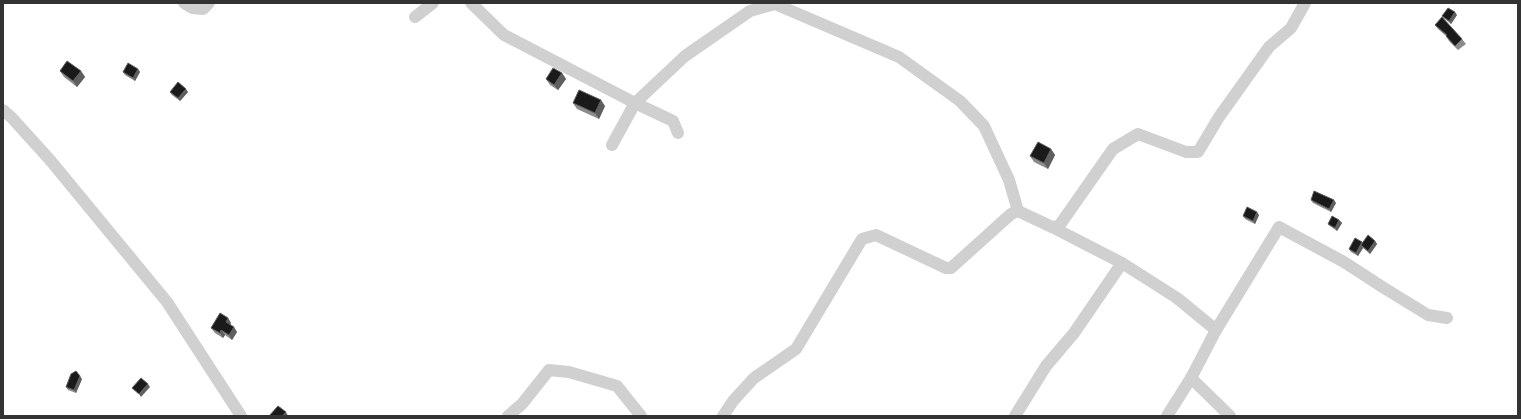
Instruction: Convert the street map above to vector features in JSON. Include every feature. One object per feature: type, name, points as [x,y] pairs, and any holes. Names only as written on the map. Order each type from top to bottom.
[{"type":"street","points":[[184,3],[192,8],[203,9],[209,3]]},
{"type":"street","points":[[415,17],[433,3]]},
{"type":"street","points":[[471,3],[504,35],[673,121],[678,133]]},
{"type":"street","points":[[1052,227],[1059,226],[1113,149],[1138,134],[1186,152],[1198,152],[1218,118],[1269,47],[1291,28],[1305,3]]},
{"type":"street","points":[[612,146],[635,103],[685,56],[750,11],[775,4],[899,57],[960,101],[984,126],[1009,180],[1018,212]]},
{"type":"street","points":[[3,110],[50,160],[167,302],[241,416]]},
{"type":"street","points":[[724,416],[733,401],[754,378],[796,349],[862,239],[876,234],[946,268],[952,268],[1011,214],[1018,212],[1052,227],[1122,263],[1177,298],[1216,330]]},
{"type":"street","points":[[1167,416],[1191,378],[1216,330],[1279,227],[1344,262],[1428,316],[1447,318]]},
{"type":"street","points":[[1015,416],[1046,366],[1074,333],[1122,263]]},
{"type":"street","points":[[508,416],[522,404],[549,370],[569,372],[617,386],[641,416]]},
{"type":"street","points":[[1191,378],[1230,416]]},
{"type":"building","points":[[1448,8],[1455,12],[1449,21],[1442,16]]},
{"type":"building","points":[[1442,17],[1462,39],[1455,46],[1446,36],[1447,35],[1435,25]]},
{"type":"building","points":[[67,61],[81,71],[73,81],[60,71]]},
{"type":"building","points":[[128,63],[138,69],[133,78],[123,72]]},
{"type":"building","points":[[553,68],[562,73],[554,85],[546,79]]},
{"type":"building","points":[[178,82],[186,89],[178,98],[170,92]]},
{"type":"building","points":[[579,90],[601,100],[595,113],[573,103]]},
{"type":"building","points":[[1038,142],[1051,149],[1044,163],[1030,156]]},
{"type":"building","points":[[1314,191],[1334,200],[1329,209],[1311,200]]},
{"type":"building","points":[[1247,207],[1257,212],[1253,221],[1243,216]]},
{"type":"building","points":[[1332,216],[1339,220],[1335,228],[1328,224]]},
{"type":"building","points":[[1368,235],[1375,241],[1368,251],[1361,245]]},
{"type":"building","points":[[1355,238],[1362,242],[1356,253],[1349,249]]},
{"type":"building","points":[[220,313],[228,318],[226,322],[234,327],[229,335],[221,330],[220,333],[211,328]]},
{"type":"building","points":[[76,371],[80,376],[74,390],[66,387],[71,374]]},
{"type":"building","points":[[141,378],[148,384],[139,394],[132,388]]},
{"type":"building","points":[[278,406],[286,412],[282,416],[269,416]]}]
